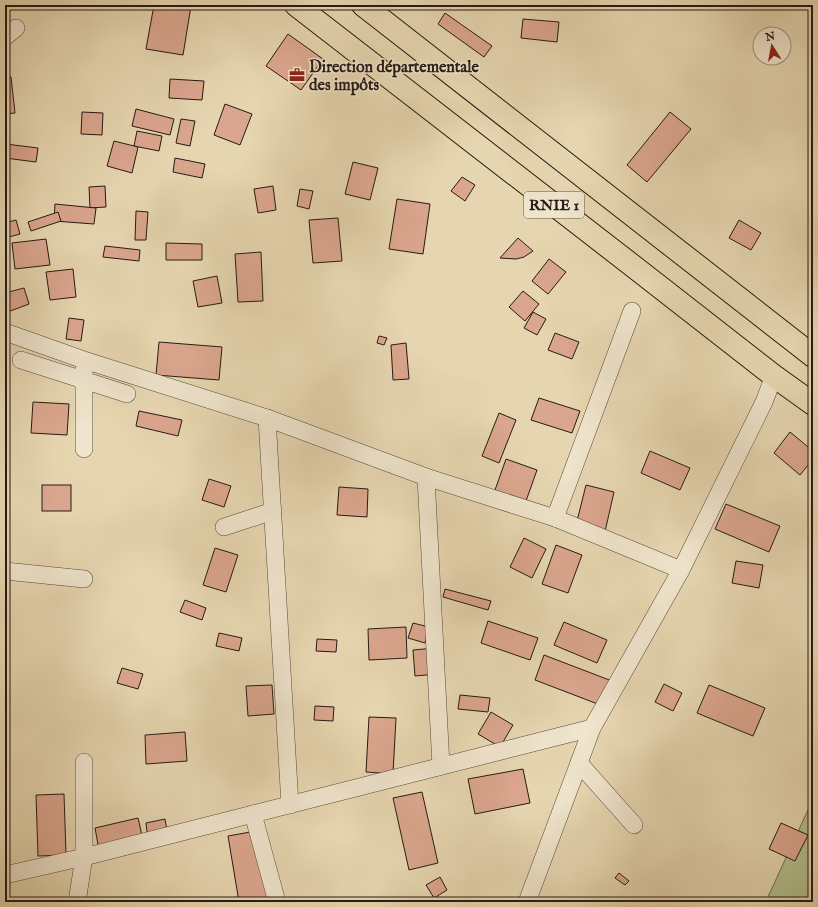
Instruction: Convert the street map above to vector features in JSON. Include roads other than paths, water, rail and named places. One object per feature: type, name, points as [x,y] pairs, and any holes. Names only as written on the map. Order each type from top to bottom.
[{"type":"highway","name":"RNIE 1","points":[[296,5],[774,376],[813,404]]},
{"type":"highway","name":"RNIE 1","points":[[363,5],[813,356]]},
{"type":"street","points":[[555,518],[632,310]]},
{"type":"street","points":[[5,332],[84,360],[267,418],[426,477],[555,518],[681,570]]},
{"type":"street","points":[[21,360],[127,394]]},
{"type":"street","points":[[84,360],[84,448]]},
{"type":"street","points":[[527,902],[592,728],[681,570],[764,402],[774,376]]},
{"type":"street","points":[[267,418],[290,804]]},
{"type":"street","points":[[426,477],[441,766]]},
{"type":"street","points":[[224,527],[273,512]]},
{"type":"street","points":[[5,571],[84,579]]},
{"type":"street","points":[[5,875],[254,814],[592,728]]},
{"type":"street","points":[[77,902],[84,856],[84,762]]},
{"type":"street","points":[[579,763],[634,825]]},
{"type":"street","points":[[254,814],[277,902]]},
{"type":"place","name":"Direction départementale des impôts","points":[[297,75]]}]
